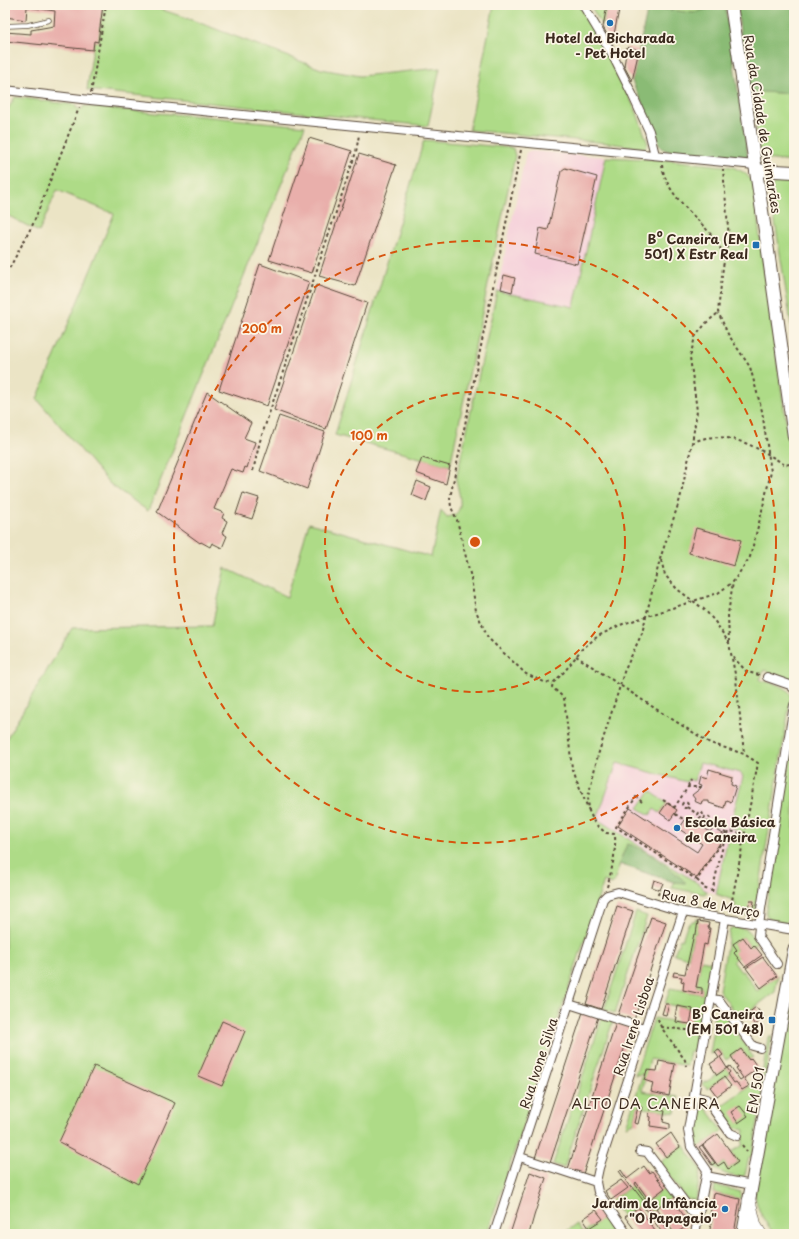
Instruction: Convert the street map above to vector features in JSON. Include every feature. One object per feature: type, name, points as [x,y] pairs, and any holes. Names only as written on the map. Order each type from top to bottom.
[{"type":"main road","name":"Rua da Cidade de Guimarães","points":[[731,5],[794,437]]},
{"type":"main road","points":[[755,167],[794,172]]},
{"type":"main road","name":"EM 501","points":[[743,1234],[794,950]]},
{"type":"main road","points":[[749,1201],[755,1226],[760,1234]]},
{"type":"street","points":[[583,5],[610,50],[649,131],[658,155]]},
{"type":"street","points":[[5,90],[361,127],[658,155],[755,167]]},
{"type":"street","points":[[764,677],[790,685],[794,689]]},
{"type":"street","points":[[777,964],[758,936],[760,909],[794,705]]},
{"type":"street","name":"Rua 8 de Março","points":[[603,899],[607,895],[618,892],[683,912],[794,930]]},
{"type":"street","name":"Rua Ivone Silva","points":[[494,1234],[603,899]]},
{"type":"street","name":"Rua Irene Lisboa","points":[[596,1182],[599,1168],[644,1028],[683,912]]},
{"type":"street","points":[[695,1234],[707,1170],[691,1146],[688,1130],[727,919]]},
{"type":"street","points":[[711,999],[720,1000],[753,1046],[760,1048]]},
{"type":"street","points":[[569,1004],[644,1028]]},
{"type":"street","points":[[694,1096],[706,1099],[730,1133],[737,1136]]},
{"type":"street","points":[[640,1151],[647,1152],[692,1212],[699,1214]]},
{"type":"street","points":[[520,1157],[596,1182],[598,1192],[628,1234]]},
{"type":"street","points":[[706,1176],[752,1185]]},
{"type":"lane","points":[[5,26],[28,25],[49,20]]},
{"type":"path","points":[[90,100],[106,5]]},
{"type":"path","points":[[5,272],[9,269],[33,224],[79,108],[81,99]]},
{"type":"path","points":[[253,471],[260,442],[356,152],[361,127]]},
{"type":"path","points":[[522,143],[450,498],[451,507],[457,520],[471,578],[476,611],[488,638],[526,674],[544,682],[553,683],[565,672],[581,650],[598,636],[620,625],[718,593],[733,582],[750,557],[771,472],[762,411],[750,367],[728,334],[718,312],[729,238],[723,169]]},
{"type":"path","points":[[658,155],[663,173],[669,185],[717,242],[725,259]]},
{"type":"path","points":[[589,811],[588,796],[598,755],[624,672],[642,633],[660,559],[680,499],[697,411],[690,357],[696,337],[706,323],[718,312]]},
{"type":"path","points":[[692,443],[701,438],[720,436],[749,444],[785,465],[794,464]]},
{"type":"path","points":[[660,559],[665,575],[677,590],[705,610],[716,623],[729,643]]},
{"type":"path","points":[[733,582],[728,614],[729,643],[736,679],[744,754]]},
{"type":"path","points":[[576,656],[620,686],[710,743],[744,754],[758,763],[727,919]]},
{"type":"path","points":[[732,656],[747,672],[764,677]]},
{"type":"path","points":[[553,683],[552,687],[564,698],[572,768],[589,811],[595,824],[606,833],[615,834],[616,847],[613,866],[603,899]]},
{"type":"path","points":[[663,800],[674,808],[681,799],[691,780]]},
{"type":"path","points":[[688,787],[701,787]]},
{"type":"path","points":[[642,802],[636,797],[616,827],[697,880],[703,888],[712,892],[725,837]]},
{"type":"path","points":[[679,801],[684,807],[687,807],[697,814],[698,817],[703,818],[705,822],[709,822],[727,834]]},
{"type":"path","points":[[675,814],[685,820]]},
{"type":"path","points":[[703,818],[706,816],[709,817],[709,822]]},
{"type":"path","points":[[697,880],[727,834],[730,832],[742,834]]},
{"type":"path","points":[[658,896],[659,890]]},
{"type":"path","points":[[658,1019],[661,1027],[685,1060],[686,1066]]},
{"type":"path","points":[[661,1027],[699,1030],[700,1026]]},
{"type":"shaded area","points":[[529,151],[606,157],[574,307],[497,291],[526,153]]},
{"type":"shaded area","name":"Escola Básica de Caneira","points":[[695,749],[755,765],[730,899],[686,883],[597,819],[617,762],[686,782]]},
{"type":"green space","points":[[103,5],[148,5],[321,69],[360,76],[440,68],[428,126],[87,90],[94,41],[98,41]]},
{"type":"green space","points":[[494,5],[579,5],[607,51],[637,113],[648,144],[644,148],[608,143],[469,130]]},
{"type":"green space","points":[[590,5],[607,5],[603,27]]},
{"type":"green space","points":[[649,5],[720,5],[693,13],[648,7]]},
{"type":"green space","points":[[720,5],[725,5],[748,157],[668,151],[663,149],[659,144],[656,133],[632,81],[648,7],[693,13]]},
{"type":"green space","points":[[737,5],[794,5],[794,94],[747,91]]},
{"type":"green space","points":[[751,91],[794,94],[794,162],[764,159],[760,154]]},
{"type":"green space","points":[[15,97],[76,105],[76,108],[82,109],[84,106],[305,126],[148,511],[110,484],[37,399],[114,214],[57,190],[39,232],[5,214],[5,114]]},
{"type":"green space","points":[[424,140],[513,148],[515,156],[450,466],[335,435]]},
{"type":"green space","points":[[606,157],[669,160],[733,167],[745,173],[753,182],[768,302],[794,474],[794,681],[764,670],[760,680],[773,683],[787,689],[791,696],[756,908],[751,916],[733,914],[736,904],[730,899],[716,894],[728,837],[737,834],[742,835],[742,831],[736,830],[730,826],[743,777],[741,773],[700,763],[694,781],[688,779],[687,782],[617,763],[597,819],[702,886],[707,892],[704,894],[672,888],[674,882],[620,864],[614,882],[612,884],[604,881],[487,1234],[5,1234],[5,741],[72,628],[212,626],[225,568],[287,597],[309,523],[431,557],[441,510],[447,517],[457,512],[459,508],[460,497],[456,480],[497,291],[574,307]]},
{"type":"green space","points":[[785,177],[794,178],[794,343],[770,189],[778,179]]},
{"type":"green space","points":[[794,735],[794,914],[785,923],[769,919],[766,914],[766,910]]},
{"type":"green space","points":[[650,791],[667,803],[660,813],[654,809],[650,815],[638,808]]},
{"type":"green space","points":[[627,844],[641,849],[649,854],[674,872],[686,883],[674,882],[619,864]]},
{"type":"green space","points":[[636,912],[647,916],[615,1013],[604,1010]]},
{"type":"green space","points":[[696,919],[699,920],[688,958],[674,954],[680,939],[682,940],[687,925]]},
{"type":"green space","points":[[734,927],[747,929],[757,943],[751,948],[743,937],[733,944],[737,950],[738,957],[733,961],[741,972],[743,971],[757,991],[778,975],[775,992],[739,1019],[719,990],[730,929]]},
{"type":"green space","points":[[701,960],[711,962],[697,1051],[690,1051],[687,1066],[650,1059],[642,1091],[678,1097],[675,1113],[638,1107],[634,1123],[626,1126],[643,1074],[635,1075],[654,1018],[690,1024],[693,1009],[665,1004],[670,988],[702,994],[702,988],[696,987]]},
{"type":"green space","points":[[794,985],[794,1234],[775,1234],[762,1216],[757,1205],[755,1194],[779,1050]]},
{"type":"green space","points":[[715,1012],[724,1013],[753,1057],[749,1060],[741,1049],[726,1060],[719,1050],[710,1054]]},
{"type":"green space","points":[[602,1018],[613,1021],[564,1168],[553,1164]]},
{"type":"green space","points":[[768,1037],[772,1037],[752,1157],[749,1157],[745,1175],[742,1177],[730,1175],[718,1170],[712,1165],[716,1163],[718,1166],[724,1162],[728,1169],[738,1162],[731,1152],[742,1146],[744,1130],[732,1127],[718,1108],[761,1078],[765,1072],[763,1070]]},
{"type":"green space","points":[[727,1068],[730,1073],[707,1089],[703,1084]]},
{"type":"green space","points":[[697,1107],[707,1109],[723,1131],[698,1148],[695,1143],[693,1133]]},
{"type":"green space","points":[[683,1145],[701,1168],[696,1200],[686,1199],[660,1162]]},
{"type":"green space","points":[[715,1185],[741,1192],[740,1199],[714,1193]]},
{"type":"green space","points":[[632,1186],[645,1203],[665,1188],[671,1198],[651,1212],[644,1203],[624,1217],[611,1200]]},
{"type":"green space","points":[[606,1216],[619,1234],[562,1234],[577,1224],[583,1233]]},
{"type":"building","points":[[5,5],[103,5],[98,42],[94,41],[93,50],[5,41],[5,32],[31,34],[31,30],[54,26],[55,11],[27,7],[26,20],[5,17]]},
{"type":"building","name":"Hotel da Bicharada - Pet Hotel","points":[[607,5],[620,5],[612,44],[603,27]]},
{"type":"building","points":[[634,5],[649,5],[648,9]]},
{"type":"building","points":[[627,47],[639,50],[632,81],[624,66]]},
{"type":"building","points":[[309,138],[352,151],[312,273],[269,260]]},
{"type":"building","points":[[359,154],[396,165],[355,286],[319,276]]},
{"type":"building","points":[[565,168],[597,177],[577,264],[535,254],[540,228],[548,230],[561,171]]},
{"type":"building","points":[[260,264],[309,282],[267,406],[219,390]]},
{"type":"building","points":[[504,275],[515,278],[512,292],[501,289]]},
{"type":"building","points":[[316,285],[367,303],[326,429],[274,410]]},
{"type":"building","points":[[207,392],[251,423],[244,438],[255,442],[247,468],[245,467],[243,473],[231,469],[214,509],[224,513],[222,518],[227,521],[222,533],[227,536],[222,548],[212,543],[210,547],[201,542],[200,543],[157,512]]},
{"type":"building","points":[[279,416],[325,432],[307,489],[260,471]]},
{"type":"building","points":[[422,458],[450,466],[446,484],[416,473]]},
{"type":"building","points":[[417,481],[431,487],[426,501],[412,495]]},
{"type":"building","points":[[243,493],[259,498],[252,519],[236,514]]},
{"type":"building","points":[[696,528],[741,540],[734,566],[689,553]]},
{"type":"building","points":[[709,769],[732,776],[731,784],[736,786],[731,802],[726,800],[724,808],[709,803],[709,801],[702,801],[701,804],[694,801],[695,799],[692,795],[701,788],[702,785],[699,784],[701,776],[707,778]]},
{"type":"building","points":[[667,803],[677,810],[670,820],[660,813]]},
{"type":"building","points":[[630,808],[697,852],[702,844],[679,829],[687,817],[710,832],[713,828],[725,835],[697,878],[618,826]]},
{"type":"building","points":[[654,880],[663,883],[660,890],[652,887]]},
{"type":"building","points":[[750,901],[754,901],[753,908],[748,908]]},
{"type":"building","points":[[617,906],[633,911],[601,1009],[586,1004]]},
{"type":"building","points":[[651,917],[666,922],[634,1020],[618,1015]]},
{"type":"building","points":[[698,921],[709,923],[708,928],[710,928],[707,945],[704,944],[696,987],[702,988],[702,994],[683,990],[684,982],[681,981],[682,977],[673,976],[674,972],[685,974]]},
{"type":"building","points":[[743,937],[751,948],[754,945],[762,955],[745,967],[734,953],[737,950],[733,944]]},
{"type":"building","points":[[763,957],[777,976],[761,988],[746,968]]},
{"type":"building","points":[[665,1004],[669,1004],[666,1015],[662,1014]]},
{"type":"building","points":[[677,1006],[693,1009],[690,1024],[676,1022],[677,1017],[675,1017]]},
{"type":"building","points":[[756,1007],[764,1018],[755,1025],[747,1014]]},
{"type":"building","points":[[583,1012],[598,1017],[550,1163],[535,1158]]},
{"type":"building","points":[[222,1021],[245,1031],[222,1086],[198,1076]]},
{"type":"building","points":[[616,1023],[631,1028],[583,1174],[568,1169]]},
{"type":"building","points":[[741,1049],[749,1060],[751,1058],[758,1068],[744,1078],[749,1086],[742,1090],[736,1082],[734,1083],[728,1074],[730,1072],[727,1068],[730,1066],[740,1080],[743,1078],[736,1068],[738,1067],[731,1056]]},
{"type":"building","points":[[719,1050],[723,1055],[720,1057],[727,1068],[717,1075],[710,1064],[719,1058],[715,1052]]},
{"type":"building","points":[[659,1061],[675,1064],[669,1096],[651,1092],[653,1083],[644,1080],[647,1070],[657,1071]]},
{"type":"building","points":[[94,1066],[175,1103],[138,1184],[59,1142]]},
{"type":"building","points":[[724,1077],[731,1086],[717,1096],[710,1087]]},
{"type":"building","points":[[740,1106],[748,1116],[738,1123],[731,1112]]},
{"type":"building","points":[[638,1107],[642,1107],[638,1124],[634,1123]]},
{"type":"building","points":[[650,1109],[665,1111],[663,1122],[670,1124],[670,1129],[650,1126]]},
{"type":"building","points":[[671,1133],[680,1147],[666,1157],[656,1144]]},
{"type":"building","points":[[718,1134],[738,1162],[728,1169],[724,1162],[718,1166],[703,1145]]},
{"type":"building","points":[[702,1145],[715,1163],[712,1165],[699,1147]]},
{"type":"building","points":[[644,1166],[649,1173],[652,1171],[665,1188],[649,1200],[636,1182],[635,1184],[647,1201],[645,1203],[632,1186],[630,1187],[619,1171],[621,1170],[627,1179]]},
{"type":"building","points":[[530,1172],[546,1178],[529,1234],[510,1234]]},
{"type":"building","points":[[621,1180],[628,1188],[611,1200],[605,1191]]},
{"type":"building","name":"Jardim de Infância \"O Papagaio\"","points":[[714,1193],[740,1199],[734,1234],[709,1234],[712,1220],[709,1220]]},
{"type":"building","points":[[671,1198],[690,1224],[675,1234],[656,1208]]},
{"type":"building","points":[[645,1203],[651,1212],[653,1210],[670,1234],[658,1233],[661,1231],[642,1205]]},
{"type":"building","points":[[638,1207],[657,1234],[638,1234],[625,1217]]},
{"type":"building","points":[[596,1210],[603,1219],[589,1228],[583,1219]]},
{"type":"place","name":"Hotel da Bicharada - Pet Hotel","points":[[610,23]]},
{"type":"place","name":"Bº Caneira (EM 501) X Estr Real","points":[[756,245]]},
{"type":"place","name":"Escola Básica de Caneira","points":[[677,828]]},
{"type":"place","name":"Bº Caneira (EM 501 48)","points":[[772,1020]]},
{"type":"place","name":"Jardim de Infância \"O Papagaio\"","points":[[725,1209]]},
{"type":"district","name":"ALTO DA CANEIRA","points":[[646,1103]]}]
